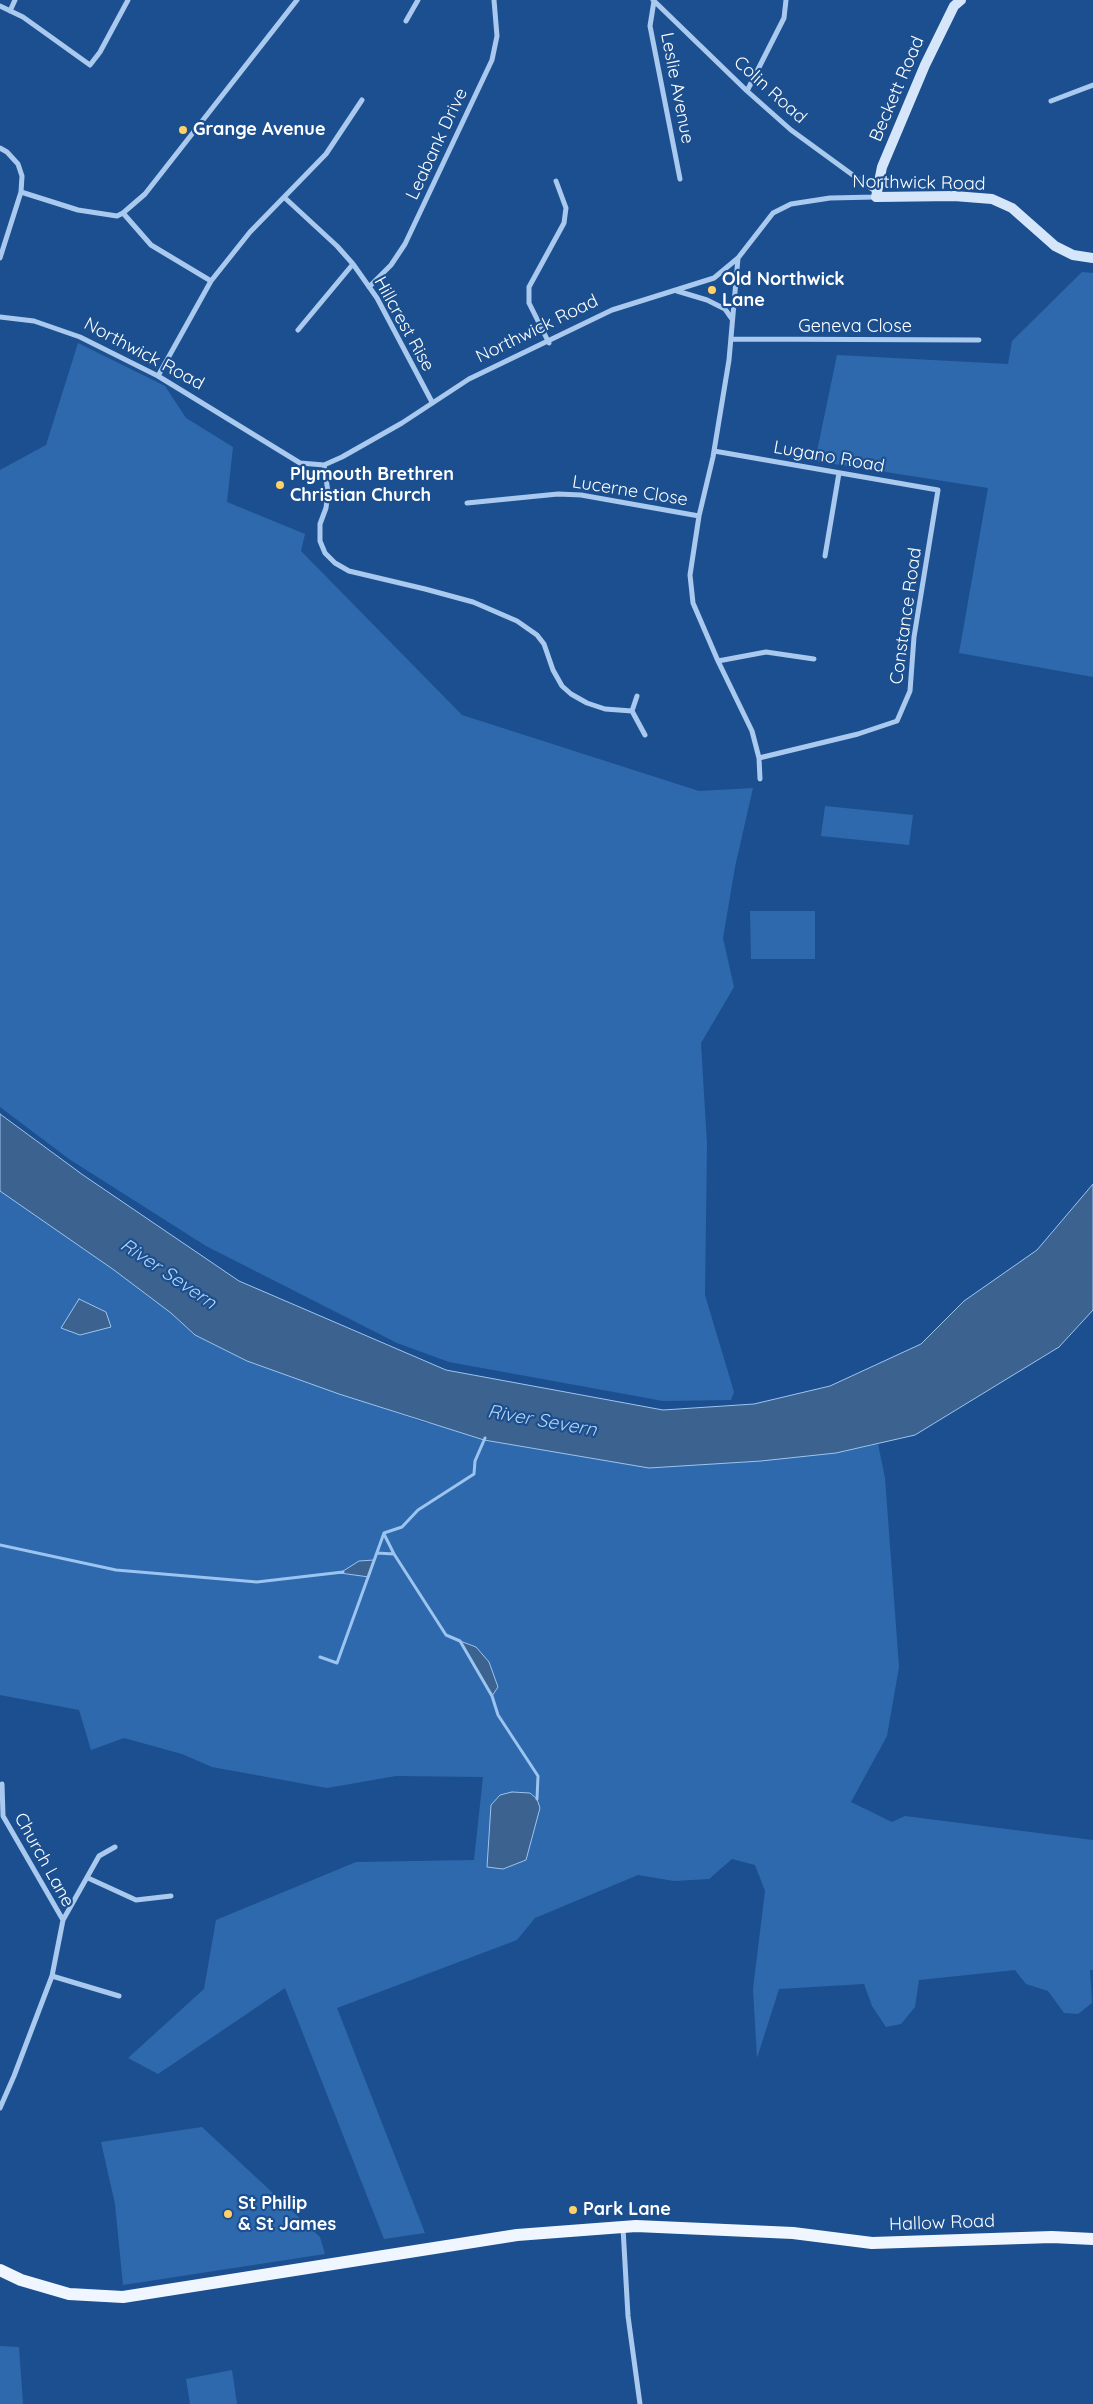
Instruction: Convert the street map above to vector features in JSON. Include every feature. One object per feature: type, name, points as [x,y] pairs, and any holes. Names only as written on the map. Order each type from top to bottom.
[{"type":"main road","name":"Hallow Road","points":[[0,2270],[21,2280],[70,2294],[123,2297],[516,2235],[623,2227],[794,2233],[872,2242],[1052,2237],[1093,2240]]},
{"type":"street","points":[[10,10],[15,0]]},
{"type":"street","points":[[0,6],[22,17],[90,65],[100,52],[128,0]]},
{"type":"street","points":[[21,192],[78,210],[117,216],[123,213],[144,194],[297,0]]},
{"type":"street","points":[[406,21],[418,0]]},
{"type":"street","name":"Leabank Drive","points":[[369,287],[391,265],[405,244],[492,60],[497,36],[494,0]]},
{"type":"street","points":[[747,91],[784,18],[786,0]]},
{"type":"street","name":"Beckett Road","points":[[876,194],[882,167],[925,66],[954,6],[961,0]]},
{"type":"street","name":"Colin Road","points":[[653,1],[747,91],[792,130],[876,194]]},
{"type":"street","name":"Leslie Avenue","points":[[653,1],[650,26],[680,179]]},
{"type":"street","points":[[1051,101],[1093,85]]},
{"type":"street","points":[[158,376],[211,281],[250,232],[326,154],[362,100]]},
{"type":"street","points":[[0,148],[7,152],[18,164],[22,176],[21,192],[0,258]]},
{"type":"street","points":[[549,342],[529,303],[529,287],[564,223],[566,208],[556,181]]},
{"type":"street","name":"Northwick Road","points":[[0,317],[34,321],[80,337],[158,376],[300,463],[324,465],[402,423],[469,379],[612,310],[714,278],[738,258],[773,213],[790,204],[876,194],[992,199],[1012,208],[1055,246],[1073,255],[1093,258]]},
{"type":"street","name":"Hillcrest Rise","points":[[285,198],[337,246],[353,264],[369,287],[432,402]]},
{"type":"street","points":[[123,213],[151,246],[211,281]]},
{"type":"street","points":[[738,258],[731,340],[714,451],[699,516],[690,575],[693,601],[718,661],[752,731],[760,758],[760,779]]},
{"type":"street","points":[[298,330],[353,264]]},
{"type":"street","points":[[676,291],[707,300],[725,309],[732,320]]},
{"type":"street","name":"Geneva Close","points":[[731,340],[979,340]]},
{"type":"street","name":"Lugano Road","points":[[714,451],[938,490]]},
{"type":"street","points":[[324,465],[328,492],[326,508],[320,524],[320,541],[325,553],[335,563],[358,573],[425,588],[473,602],[518,621],[537,635],[544,644],[553,670],[562,686],[571,694],[587,703],[605,709],[632,711]]},
{"type":"street","points":[[825,556],[839,473]]},
{"type":"street","name":"Constance Road","points":[[760,758],[858,734],[897,721],[910,691],[914,637],[938,490]]},
{"type":"street","name":"Lucerne Close","points":[[467,502],[558,494],[581,495],[699,516]]},
{"type":"street","points":[[718,661],[766,652],[814,659]]},
{"type":"street","points":[[637,696],[632,711],[645,735]]},
{"type":"street","name":"Church Lane","points":[[2,1784],[3,1816],[62,1920]]},
{"type":"street","name":"Church Lane","points":[[0,2108],[52,1976],[62,1920],[99,1856],[115,1847]]},
{"type":"street","points":[[88,1878],[136,1900],[171,1896]]},
{"type":"street","points":[[52,1976],[119,1996]]},
{"type":"street","points":[[623,2227],[628,2316],[640,2404]]},
{"type":"shaded area","points":[[1082,272],[1093,273],[1093,677],[959,653],[988,488],[815,461],[837,355],[1008,364],[1012,341]]},
{"type":"shaded area","points":[[78,343],[165,386],[186,418],[233,447],[227,502],[305,534],[301,551],[462,715],[699,791],[753,788],[735,867],[723,938],[734,987],[701,1043],[707,1144],[705,1295],[734,1392],[731,1400],[663,1401],[449,1362],[397,1343],[206,1246],[69,1159],[0,1107],[0,470],[46,445]]},
{"type":"shaded area","points":[[825,806],[913,815],[909,845],[821,836]]},
{"type":"shaded area","points":[[750,911],[815,911],[815,959],[751,959]]},
{"type":"shaded area","points":[[0,1191],[114,1270],[171,1313],[195,1335],[247,1361],[426,1423],[836,1453],[878,1444],[885,1478],[899,1667],[887,1736],[851,1802],[892,1822],[905,1816],[1093,1840],[1093,1970],[1090,1970],[1092,2003],[1078,2014],[1064,2013],[1048,1991],[1026,1984],[1015,1970],[919,1980],[915,2007],[901,2024],[886,2027],[872,2006],[864,1984],[779,1989],[757,2058],[753,1989],[765,1891],[755,1865],[732,1859],[709,1879],[674,1881],[638,1875],[535,1918],[517,1940],[337,2008],[425,2233],[384,2239],[285,1988],[158,2074],[128,2058],[204,1989],[216,1920],[356,1862],[474,1860],[483,1777],[396,1776],[327,1788],[212,1767],[182,1754],[124,1738],[91,1750],[79,1710],[0,1695]]},
{"type":"shaded area","points":[[202,2127],[320,2237],[325,2254],[123,2285],[115,2204],[101,2142]]},
{"type":"shaded area","points":[[0,2346],[19,2347],[23,2404],[0,2404]]},
{"type":"shaded area","points":[[232,2370],[237,2404],[190,2404],[186,2379]]},
{"type":"water","name":"River Severn","points":[[0,1114],[83,1175],[239,1281],[446,1370],[663,1410],[754,1404],[830,1386],[921,1344],[964,1301],[1037,1250],[1093,1184],[1093,1310],[1059,1347],[915,1435],[836,1453],[761,1461],[649,1468],[484,1440],[339,1394],[247,1361],[195,1335],[171,1313],[114,1270],[0,1191]]},
{"type":"water","points":[[79,1299],[106,1312],[111,1327],[80,1335],[61,1328]]},
{"type":"water","points":[[374,1560],[369,1577],[340,1573],[359,1561]]},
{"type":"water","points":[[460,1641],[476,1647],[489,1662],[498,1687],[492,1696]]},
{"type":"water","points":[[512,1792],[530,1793],[537,1799],[540,1808],[526,1860],[503,1869],[487,1867],[491,1805],[500,1795]]},
{"type":"waterway","points":[[320,1657],[337,1663],[384,1533],[402,1527],[418,1510],[474,1474],[475,1461],[485,1438]]},
{"type":"waterway","points":[[384,1534],[394,1554]]},
{"type":"waterway","points":[[0,1545],[116,1570],[257,1582],[343,1572]]},
{"type":"waterway","points":[[377,1553],[394,1554],[446,1635],[460,1641],[492,1696],[498,1715],[538,1776],[537,1799]]},
{"type":"place","name":"Grange Avenue","points":[[183,130]]},
{"type":"place","name":"Old Northwick Lane","points":[[712,290]]},
{"type":"place","name":"Plymouth Brethren Christian Church","points":[[280,485]]},
{"type":"place","name":"Park Lane","points":[[573,2210]]},
{"type":"place","name":"St Philip & St James","points":[[228,2214]]}]
